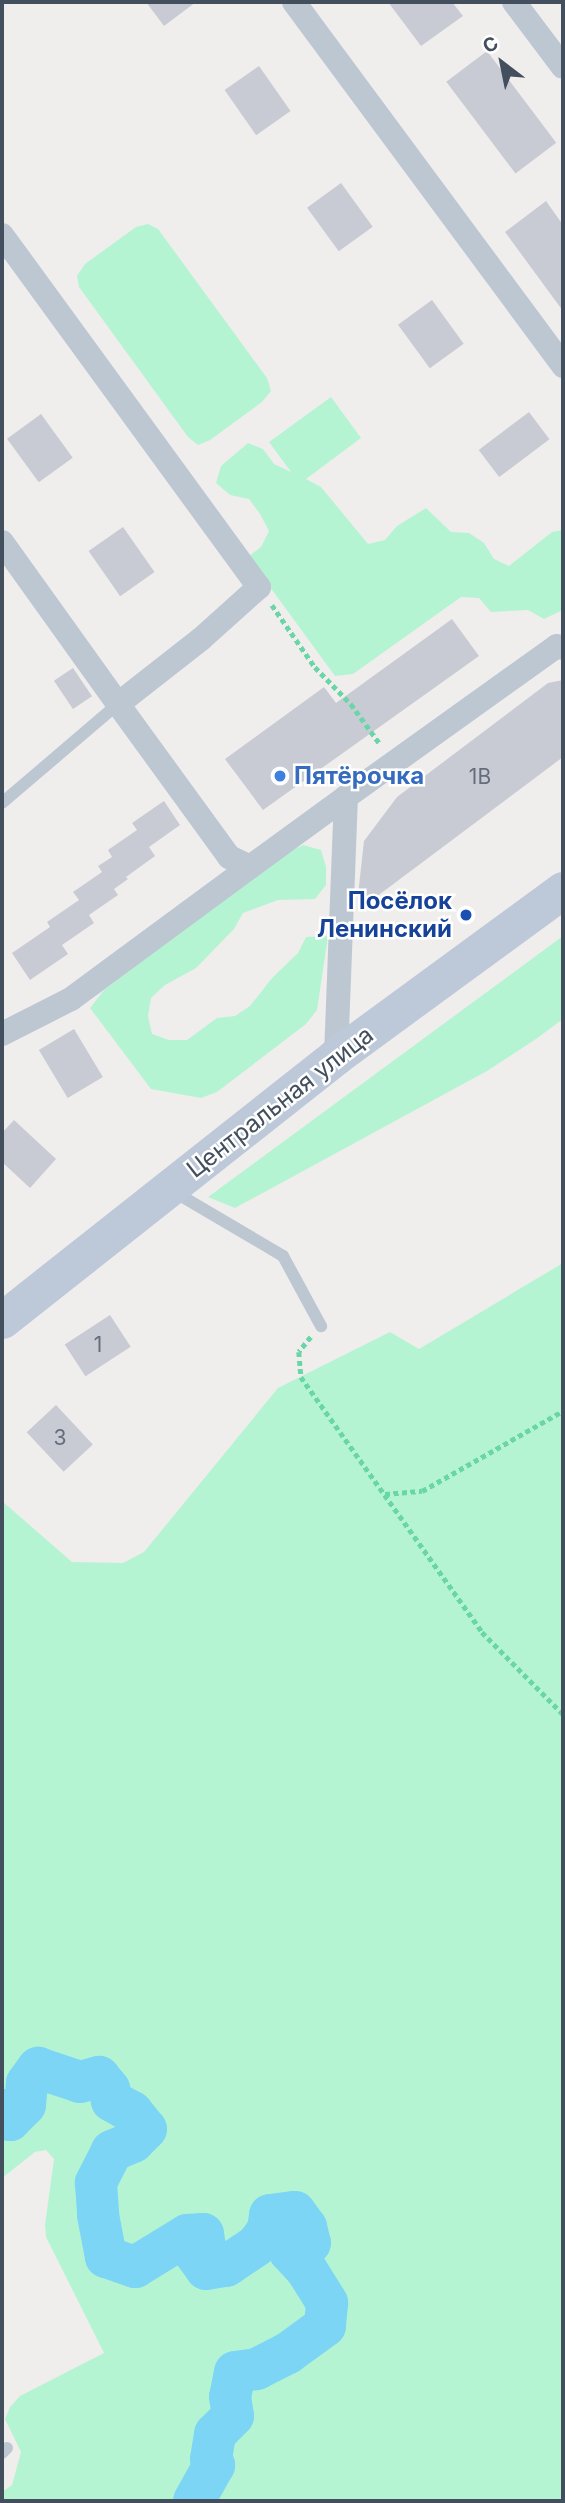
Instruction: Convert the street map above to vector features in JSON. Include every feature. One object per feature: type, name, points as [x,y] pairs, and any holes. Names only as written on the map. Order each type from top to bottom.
[{"type":"main road","name":"Центральная улица","points":[[2,1320],[337,1056],[563,890]]},
{"type":"street","points":[[294,2],[563,366]]},
{"type":"street","points":[[514,2],[563,67]]},
{"type":"street","points":[[2,235],[259,587],[201,639],[118,704]]},
{"type":"street","points":[[2,545],[229,857],[250,867]]},
{"type":"street","points":[[2,1034],[71,999],[346,797],[561,645]]},
{"type":"street","points":[[337,1056],[346,797]]},
{"type":"lane","points":[[2,803],[118,704]]},
{"type":"lane","points":[[168,1188],[283,1256],[321,1326]]},
{"type":"path","points":[[259,587],[315,667],[351,704],[384,750]]},
{"type":"path","points":[[321,1326],[299,1352],[301,1377],[482,1632],[563,1714]]},
{"type":"path","points":[[384,1494],[422,1491],[563,1410]]},
{"type":"green space","points":[[148,224],[158,229],[267,378],[271,391],[262,402],[210,440],[198,445],[188,437],[79,287],[77,276],[85,264],[136,227]]},
{"type":"green space","points":[[331,397],[361,438],[306,479],[321,487],[368,544],[385,540],[397,526],[426,508],[451,532],[469,533],[484,543],[494,559],[509,566],[552,532],[563,530],[563,610],[544,619],[528,610],[491,612],[479,598],[461,597],[353,674],[335,676],[248,557],[261,547],[269,531],[260,514],[249,499],[230,495],[216,483],[221,466],[248,443],[263,449],[274,464],[291,472],[269,442]]},
{"type":"green space","points":[[303,845],[321,850],[326,867],[326,885],[315,899],[278,900],[243,913],[234,929],[196,968],[165,985],[151,998],[148,1016],[152,1034],[169,1040],[187,1040],[217,1018],[235,1016],[250,1006],[272,978],[298,953],[306,937],[328,936],[317,1010],[306,1024],[217,1092],[201,1098],[151,1089],[90,1008],[104,990],[272,861]]},
{"type":"green space","points":[[563,936],[563,1019],[536,1039],[487,1071],[235,1208],[208,1197]]},
{"type":"green space","points":[[563,1263],[563,2501],[2,2501],[2,2492],[12,2485],[21,2452],[5,2419],[10,2407],[20,2396],[104,2353],[46,2237],[45,2225],[54,2159],[46,2150],[35,2152],[2,2178],[2,1501],[72,1562],[123,1563],[144,1552],[278,1388],[390,1332],[419,1349]]},
{"type":"building","points":[[146,2],[196,2],[164,26]]},
{"type":"building","points":[[388,2],[452,2],[463,16],[421,46]]},
{"type":"building","points":[[487,51],[556,143],[515,174],[446,82]]},
{"type":"building","points":[[259,66],[291,111],[256,135],[225,90]]},
{"type":"building","points":[[341,183],[373,227],[339,251],[307,208]]},
{"type":"building","points":[[546,201],[563,225],[563,311],[505,232]]},
{"type":"building","points":[[432,300],[464,344],[430,368],[398,325]]},
{"type":"building","points":[[529,412],[549,439],[499,477],[479,450]]},
{"type":"building","points":[[41,414],[73,458],[39,482],[7,439]]},
{"type":"building","points":[[123,527],[155,572],[120,596],[89,551]]},
{"type":"building","points":[[452,619],[479,656],[263,810],[225,759],[324,687],[336,703]]},
{"type":"building","points":[[73,668],[92,696],[73,709],[54,681]]},
{"type":"building","points":[[563,680],[563,757],[372,900],[358,895],[364,841],[397,797],[548,683]]},
{"type":"building","points":[[164,801],[180,825],[149,847],[155,856],[114,889],[118,895],[89,915],[94,923],[62,945],[68,954],[30,980],[12,953],[50,927],[47,922],[79,900],[73,892],[102,872],[98,866],[112,857],[108,850],[137,830],[132,823]]},
{"type":"building","points":[[74,1029],[103,1077],[68,1098],[39,1050]]},
{"type":"building","points":[[14,1120],[56,1159],[30,1188],[2,1162],[2,1133]]},
{"type":"building","points":[[110,1315],[131,1347],[85,1376],[65,1344]]},
{"type":"building","points":[[56,1405],[93,1444],[64,1472],[27,1432]]},
{"type":"waterway","points":[[2,2110],[10,2120],[25,2105],[27,2083],[38,2068],[80,2082],[99,2077],[109,2089],[112,2101],[132,2112],[146,2129],[133,2142],[112,2151],[96,2183],[98,2215],[106,2257],[135,2267],[187,2235],[203,2234],[205,2247],[196,2255],[206,2269],[226,2266],[257,2245],[268,2230],[270,2215],[295,2212],[306,2227],[310,2243],[296,2244],[290,2252],[306,2269],[327,2303],[325,2326],[288,2353],[257,2369],[235,2372],[230,2397],[233,2416],[215,2434],[211,2459],[214,2465],[194,2501]]},
{"type":"place","name":"Пятёрочка","points":[[280,776]]},
{"type":"place","name":"Посёлок Ленинский","points":[[466,915]]}]
